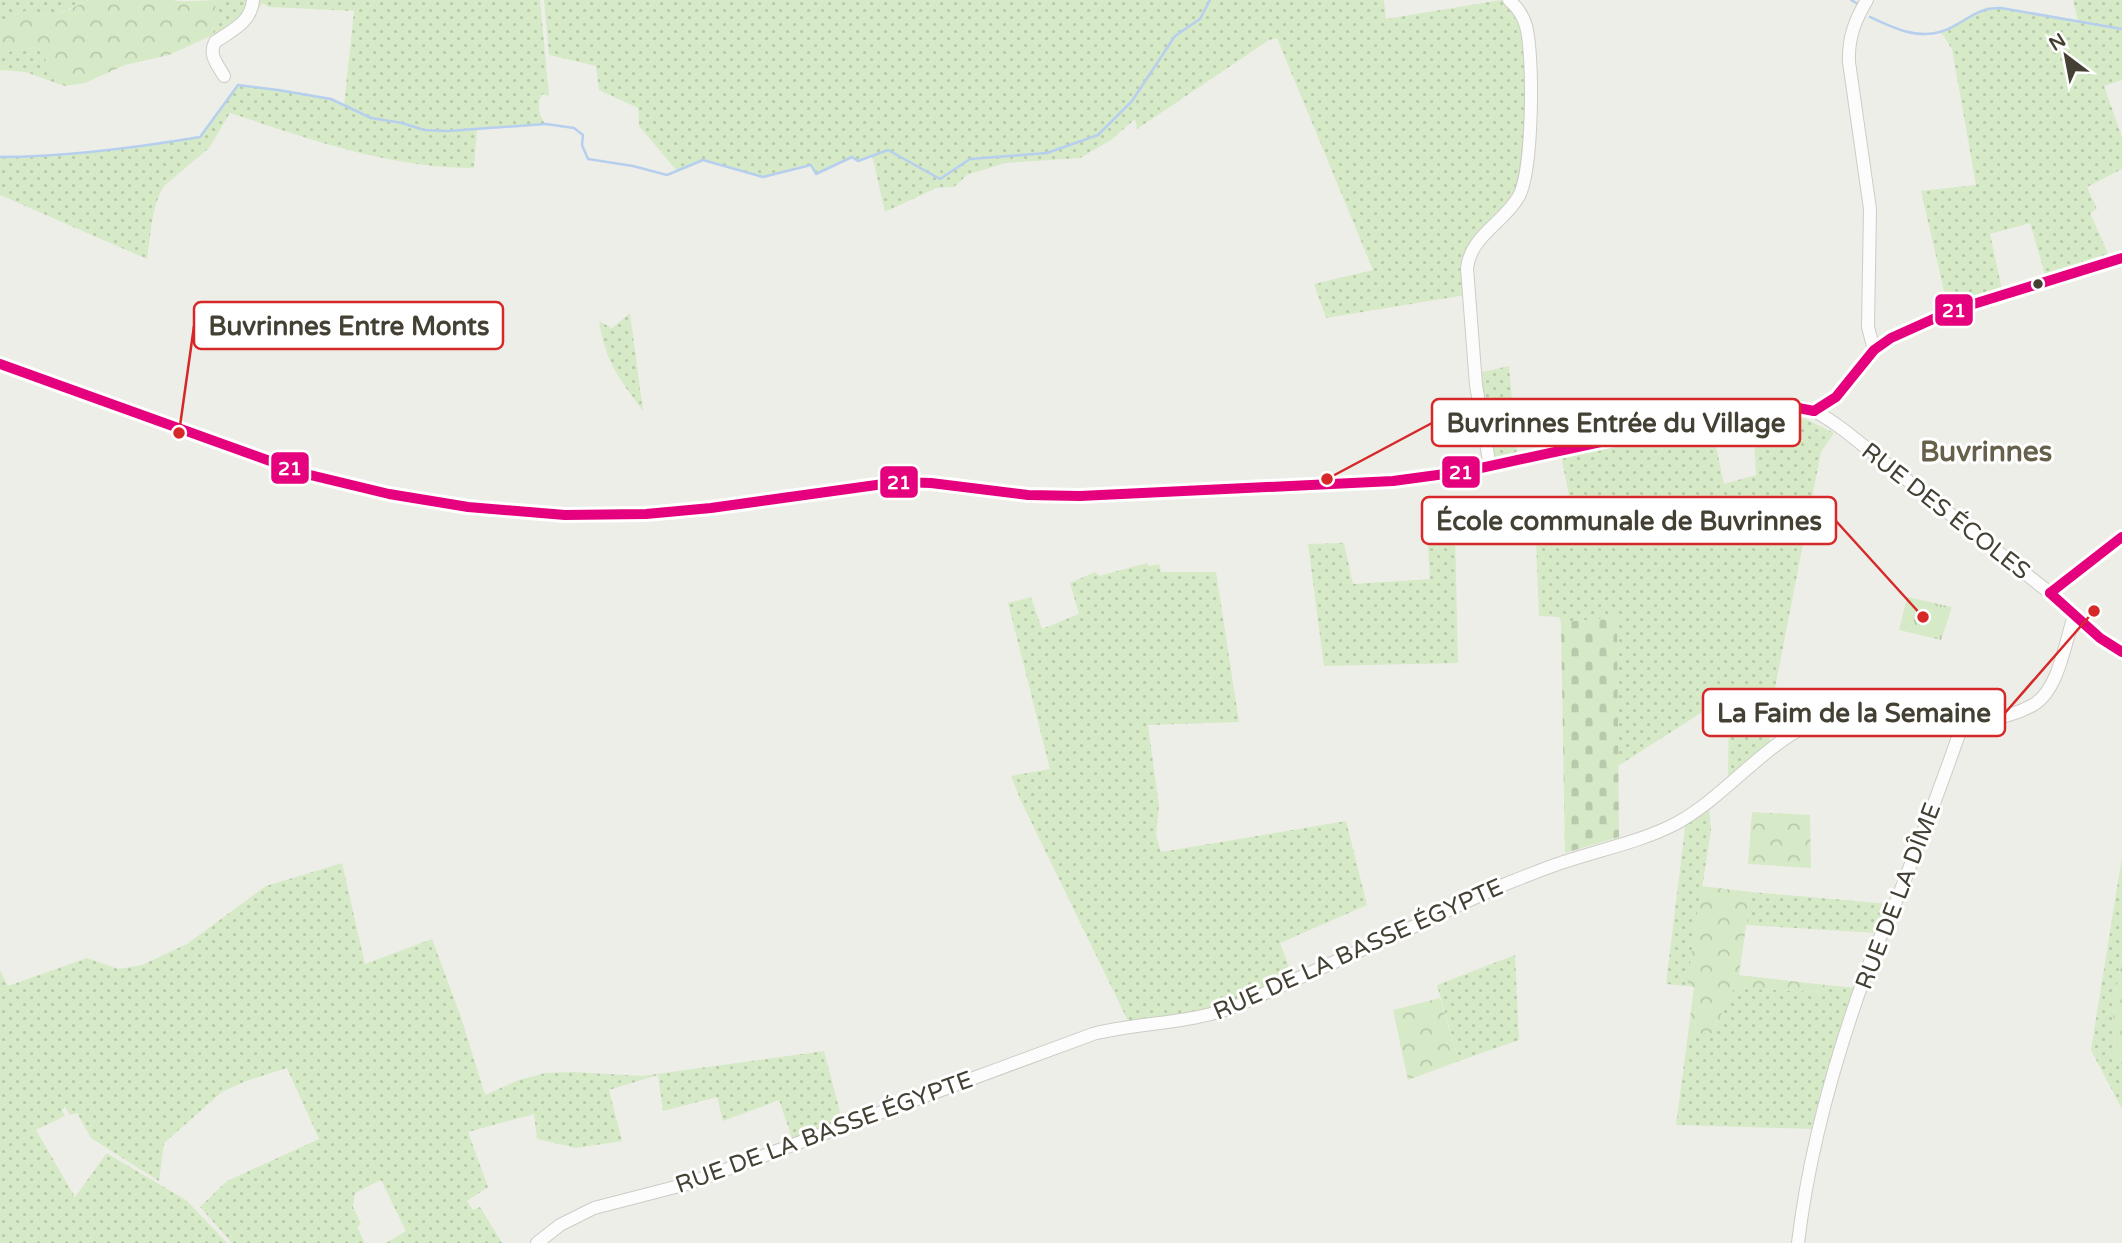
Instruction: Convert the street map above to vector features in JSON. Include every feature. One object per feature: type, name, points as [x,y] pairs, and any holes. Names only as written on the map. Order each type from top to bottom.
[{"type":"street","points":[[224,76],[213,57],[212,48],[215,42],[248,18],[253,0]]},
{"type":"street","points":[[1490,467],[1475,376],[1467,268],[1470,253],[1478,241],[1509,210],[1518,196],[1527,166],[1530,125],[1528,35],[1522,15],[1508,0]]},
{"type":"street","points":[[1867,0],[1852,32],[1849,62],[1870,209],[1868,327],[1874,350]]},
{"type":"street","points":[[0,364],[306,474],[399,496],[512,511],[586,516],[646,514],[711,508],[898,482],[931,482],[1028,495],[1080,496],[1392,481],[1490,467],[1749,410],[1788,406],[1814,411],[1836,397],[1874,350],[1891,338],[1951,311],[2122,258]]},
{"type":"street","name":"RUE DES ÉCOLES","points":[[1814,411],[1845,431],[2050,593],[2100,638],[2122,652]]},
{"type":"street","points":[[2050,593],[2122,537]]},
{"type":"street","points":[[1965,718],[1997,718],[2028,707],[2042,698],[2055,679],[2074,616]]},
{"type":"street","name":"RUE DE LA BASSE ÉGYPTE","points":[[537,1243],[559,1225],[594,1208],[687,1184],[1093,1034],[1204,1017],[1239,1005],[1504,885],[1563,862],[1650,835],[1677,822],[1727,787],[1783,740],[1819,720],[1853,710],[1899,705],[1965,718]]},
{"type":"street","name":"RUE DE LA DÎME","points":[[1798,1243],[1808,1175],[1846,1032],[1867,969],[1924,832],[1965,718]]},
{"type":"green space","points":[[0,0],[89,0],[54,15],[17,14],[0,30]]},
{"type":"green space","points":[[89,0],[216,0],[213,35],[169,55],[125,65],[85,83],[64,86],[37,47],[0,53],[0,30],[17,14],[28,10],[52,15]]},
{"type":"green space","points":[[216,0],[250,0],[240,17],[213,35]]},
{"type":"green space","points":[[256,0],[540,0],[549,96],[542,94],[539,109],[546,124],[477,128],[474,168],[443,167],[350,150],[230,113],[209,148],[164,186],[154,212],[147,259],[0,195],[0,157],[100,151],[200,137],[238,85],[306,94],[344,105],[354,11],[269,7],[262,3],[258,10]]},
{"type":"green space","points":[[544,0],[1384,0],[1386,19],[1501,0],[1507,2],[1524,27],[1527,126],[1518,191],[1474,241],[1466,295],[1326,318],[1314,284],[1373,270],[1277,38],[1269,40],[1137,129],[1135,119],[1111,140],[1080,158],[1005,163],[967,175],[954,187],[936,188],[885,212],[872,155],[858,161],[852,157],[816,174],[810,165],[763,177],[703,161],[677,171],[639,126],[638,108],[599,90],[596,66],[549,55]]},
{"type":"green space","points":[[2073,0],[2122,0],[2122,80],[2104,86],[2122,137],[2122,169],[2087,187],[2097,209],[2090,213],[2110,258],[2046,278],[2030,223],[1990,234],[2002,290],[1948,308],[1921,191],[1976,185],[1952,49],[1941,32],[1987,7],[2078,21]]},
{"type":"green space","points":[[37,47],[64,86],[26,72],[0,70],[0,53]]},
{"type":"green space","points":[[630,313],[643,411],[609,359],[599,321],[612,328]]},
{"type":"green space","points":[[1509,366],[1517,456],[1497,460],[1491,456],[1478,373]]},
{"type":"green space","points":[[1773,413],[1803,418],[1834,433],[1821,452],[1769,719],[1770,747],[1728,783],[1729,695],[1618,766],[1617,618],[1561,622],[1559,617],[1539,616],[1536,538],[1576,529],[1561,456],[1711,422],[1724,484],[1756,475],[1753,414]]},
{"type":"green space","points":[[1455,531],[1458,663],[1324,666],[1308,544],[1344,543],[1353,584],[1430,579],[1427,533]]},
{"type":"green space","points":[[1147,563],[1149,566],[1159,564],[1161,572],[1216,572],[1239,722],[1148,725],[1159,806],[1156,835],[1161,852],[1346,821],[1367,905],[1280,943],[1293,977],[1206,1013],[1129,1023],[1011,776],[1050,769],[1008,603],[1031,597],[1042,629],[1079,614],[1070,583],[1095,572],[1099,576]]},
{"type":"green space","points":[[1907,597],[1952,607],[1941,640],[1899,630]]},
{"type":"green space","points":[[1909,600],[1940,607],[1937,623],[1905,616]]},
{"type":"green space","points":[[1617,618],[1619,837],[1565,853],[1561,622]]},
{"type":"green space","points":[[1709,805],[1711,830],[1687,986],[1666,984],[1686,820]]},
{"type":"green space","points":[[1752,812],[1810,815],[1811,868],[1748,864]]},
{"type":"green space","points":[[2122,857],[2122,957],[2113,1011],[2115,1051],[2122,1065],[2122,1109],[2091,1050]]},
{"type":"green space","points":[[342,863],[365,964],[432,939],[461,1017],[485,1095],[519,1080],[545,1073],[642,1076],[824,1051],[843,1123],[793,1141],[779,1100],[723,1121],[717,1097],[663,1111],[658,1075],[609,1090],[622,1141],[576,1148],[537,1139],[534,1114],[468,1132],[488,1187],[467,1201],[473,1210],[480,1207],[502,1243],[386,1243],[406,1231],[381,1180],[355,1193],[353,1207],[361,1224],[357,1227],[365,1243],[232,1243],[200,1207],[227,1181],[319,1139],[287,1068],[222,1092],[164,1143],[159,1181],[91,1138],[77,1113],[70,1115],[65,1107],[62,1110],[65,1116],[36,1130],[75,1197],[108,1154],[186,1200],[227,1243],[0,1243],[0,970],[8,986],[87,958],[118,969],[142,965],[187,944],[266,886]]},
{"type":"green space","points":[[1701,886],[1751,892],[1739,975],[1826,985],[1820,992],[1734,988],[1712,1033],[1688,1034],[1694,987],[1687,986]]},
{"type":"green space","points":[[1751,892],[1889,904],[1877,933],[1746,925]]},
{"type":"green space","points":[[1515,955],[1519,1040],[1459,1061],[1437,985]]},
{"type":"green space","points":[[2122,957],[2122,1065],[2115,1051],[2113,1010]]},
{"type":"green space","points":[[1826,985],[1857,988],[1815,1129],[1676,1125],[1688,1034],[1712,1033],[1734,988],[1820,992]]},
{"type":"green space","points":[[1440,998],[1459,1061],[1408,1080],[1393,1010]]},
{"type":"waterway","points":[[0,157],[100,151],[200,137],[238,85],[331,99],[371,118],[424,130],[448,131],[546,124],[574,128],[583,135],[582,145],[588,159],[667,175],[703,160],[763,177],[811,165],[816,174],[852,157],[858,161],[888,150],[940,179],[970,159],[1047,153],[1098,135],[1132,101],[1175,36],[1200,19],[1210,0]]},
{"type":"waterway","points":[[1851,0],[1858,4]]},
{"type":"waterway","points":[[1870,17],[1904,31],[1931,34],[1948,29],[1983,10],[2001,8],[2122,29]]},
{"type":"transit line","name":"21","points":[[1814,411],[1836,397],[1874,350],[1891,338],[1951,311],[2122,258]]},
{"type":"transit line","name":"21","points":[[0,364],[306,474],[389,494],[468,507],[565,515],[646,514],[711,508],[898,482],[931,483],[1028,495],[1080,496],[1393,481],[1467,471],[1749,410],[1788,406],[1814,411]]},
{"type":"transit line","name":"21","points":[[2050,593],[2122,537]]},
{"type":"transit line","name":"21","points":[[2050,593],[2100,638],[2122,652]]},
{"type":"place","name":"Buvrinnes Entre Monts","points":[[179,433]]},
{"type":"place","name":"Buvrinnes Entrée du Village","points":[[1327,479]]},
{"type":"place","name":"La Faim de la Semaine","points":[[2094,611]]},
{"type":"place","name":"École communale de Buvrinnes","points":[[1923,617]]},
{"type":"district","name":"Buvrinnes","points":[[1986,451]]}]
